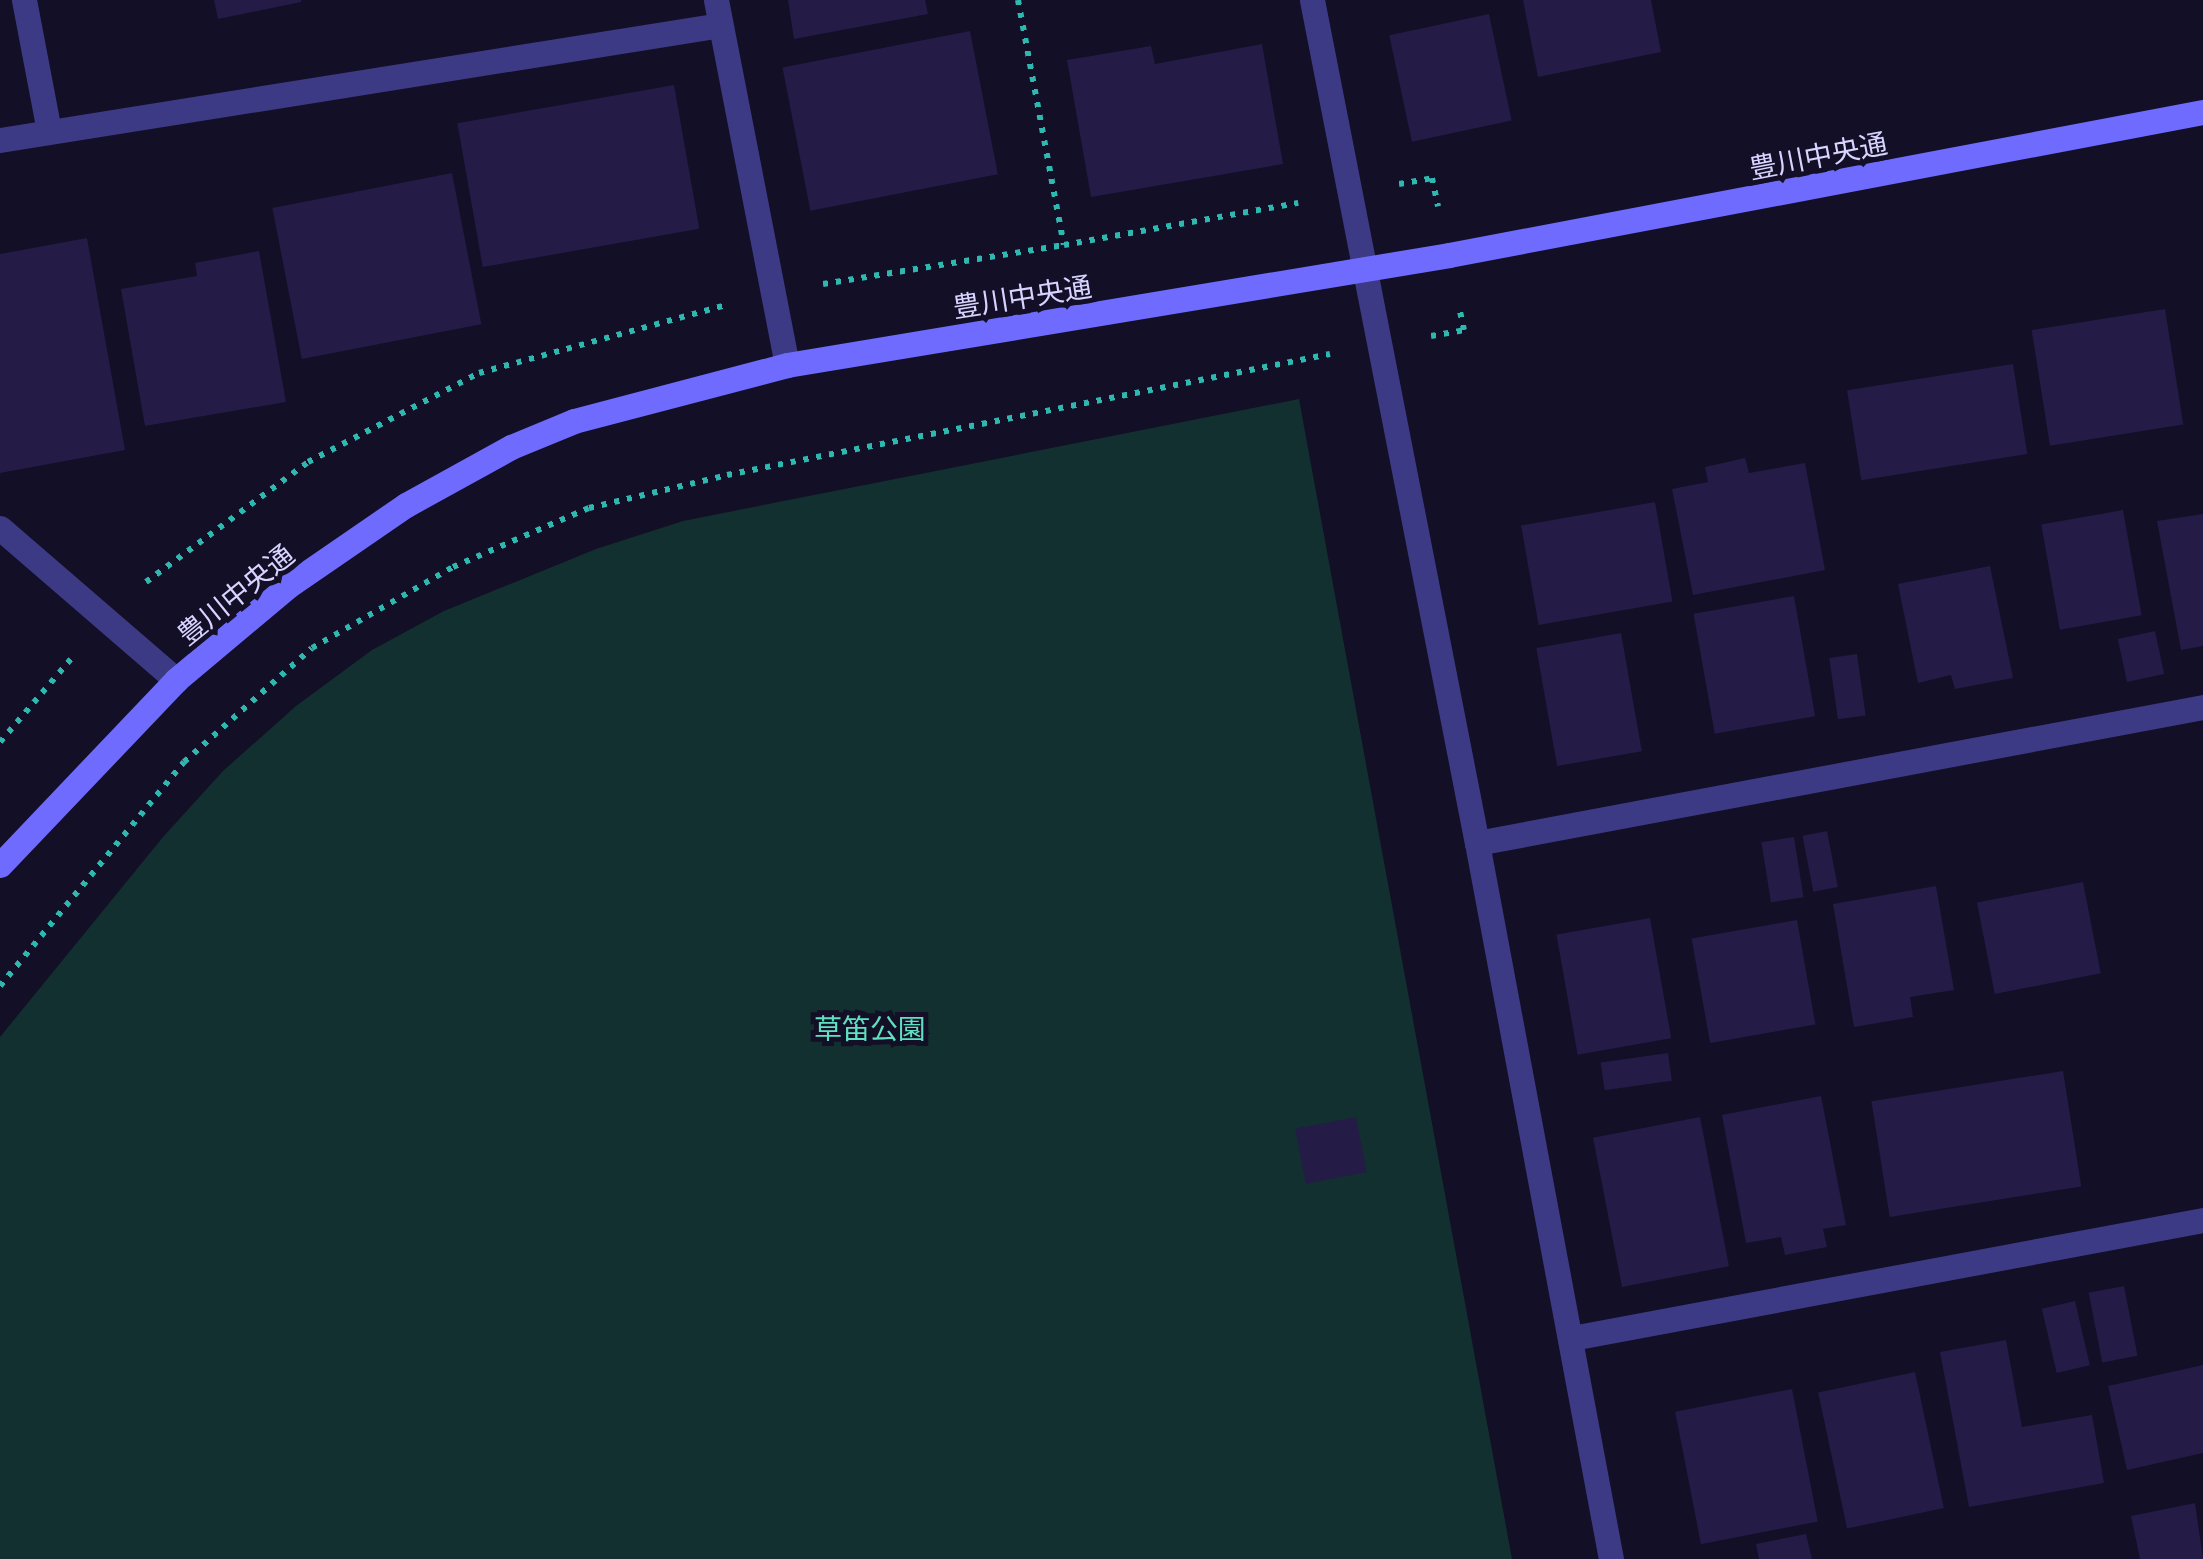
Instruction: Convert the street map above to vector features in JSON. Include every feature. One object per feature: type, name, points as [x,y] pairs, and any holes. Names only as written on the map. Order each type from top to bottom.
[{"type":"street","points":[[24,0],[49,131]]},
{"type":"street","points":[[1312,0],[1362,270],[1478,843],[1611,1559]]},
{"type":"street","points":[[0,140],[718,13],[787,365]]},
{"type":"street","name":"豊川中央通","points":[[0,865],[176,680],[288,586],[406,504],[510,447],[574,420],[787,365],[1449,255],[2203,112]]},
{"type":"street","points":[[0,528],[176,680]]},
{"type":"street","points":[[1478,843],[2203,706]]},
{"type":"street","points":[[1572,1338],[2203,1220]]},
{"type":"path","points":[[0,986],[184,762],[312,648],[454,567],[589,508],[727,474],[1464,330],[1432,178],[1064,245],[1018,0]]},
{"type":"green space","name":"草笛公園","points":[[1299,399],[1512,1559],[0,1559],[0,1037],[163,837],[223,771],[296,706],[372,650],[444,611],[596,549],[683,521]]},
{"type":"building","points":[[214,0],[301,0],[301,2],[218,19]]},
{"type":"building","points":[[788,0],[925,0],[928,14],[794,39]]},
{"type":"building","points":[[1523,0],[1651,0],[1661,52],[1538,77]]},
{"type":"building","points":[[1489,14],[1512,121],[1412,142],[1389,35]]},
{"type":"building","points":[[970,31],[998,174],[810,211],[783,67]]},
{"type":"building","points":[[1262,44],[1283,164],[1091,197],[1067,60],[1151,46],[1155,64]]},
{"type":"building","points":[[674,85],[699,229],[483,267],[457,123]]},
{"type":"building","points":[[452,173],[481,324],[302,359],[272,208]]},
{"type":"building","points":[[87,238],[125,450],[0,473],[0,254]]},
{"type":"building","points":[[259,251],[286,402],[145,426],[121,289],[197,276],[195,263]]},
{"type":"building","points":[[2165,309],[2183,425],[2050,446],[2032,330]]},
{"type":"building","points":[[2013,364],[2027,454],[1861,480],[1847,390]]},
{"type":"building","points":[[1745,458],[1749,473],[1805,463],[1825,570],[1693,595],[1672,489],[1708,482],[1705,467]]},
{"type":"building","points":[[1655,502],[1673,601],[1539,625],[1521,526]]},
{"type":"building","points":[[2123,510],[2142,615],[2060,630],[2041,524]]},
{"type":"building","points":[[2203,514],[2203,646],[2181,650],[2157,521]]},
{"type":"building","points":[[1990,566],[2013,678],[1955,689],[1951,675],[1918,683],[1898,584]]},
{"type":"building","points":[[1794,596],[1815,716],[1715,734],[1694,614]]},
{"type":"building","points":[[2155,631],[2164,674],[2127,682],[2118,639]]},
{"type":"building","points":[[1621,633],[1642,751],[1557,766],[1536,648]]},
{"type":"building","points":[[1857,654],[1866,715],[1838,719],[1829,658]]},
{"type":"building","points":[[1827,831],[1838,887],[1813,892],[1802,836]]},
{"type":"building","points":[[1794,837],[1804,897],[1771,902],[1761,842]]},
{"type":"building","points":[[2083,882],[2101,973],[1995,994],[1977,903]]},
{"type":"building","points":[[1936,886],[1954,990],[1910,997],[1913,1017],[1854,1027],[1833,904]]},
{"type":"building","points":[[1650,918],[1671,1038],[1578,1055],[1556,934]]},
{"type":"building","points":[[1797,920],[1815,1024],[1710,1043],[1692,939]]},
{"type":"building","points":[[1668,1053],[1672,1081],[1605,1090],[1601,1062]]},
{"type":"building","points":[[2063,1071],[2081,1187],[1890,1217],[1871,1101]]},
{"type":"building","points":[[1821,1096],[1846,1225],[1823,1229],[1827,1247],[1785,1255],[1781,1237],[1746,1243],[1722,1115]]},
{"type":"building","points":[[1356,1117],[1367,1172],[1306,1184],[1295,1129]]},
{"type":"building","points":[[1700,1117],[1729,1266],[1622,1287],[1593,1138]]},
{"type":"building","points":[[2124,1286],[2138,1356],[2102,1363],[2089,1293]]},
{"type":"building","points":[[2075,1301],[2090,1365],[2057,1373],[2042,1309]]},
{"type":"building","points":[[2006,1340],[2022,1427],[2092,1415],[2104,1483],[1969,1507],[1940,1352]]},
{"type":"building","points":[[2203,1365],[2203,1453],[2127,1470],[2108,1386]]},
{"type":"building","points":[[1915,1372],[1944,1508],[1847,1529],[1818,1393]]},
{"type":"building","points":[[1792,1389],[1818,1522],[1701,1544],[1675,1412]]},
{"type":"building","points":[[2195,1503],[2203,1559],[2140,1559],[2131,1516]]},
{"type":"building","points":[[1806,1534],[1812,1559],[1759,1559],[1756,1544]]}]
